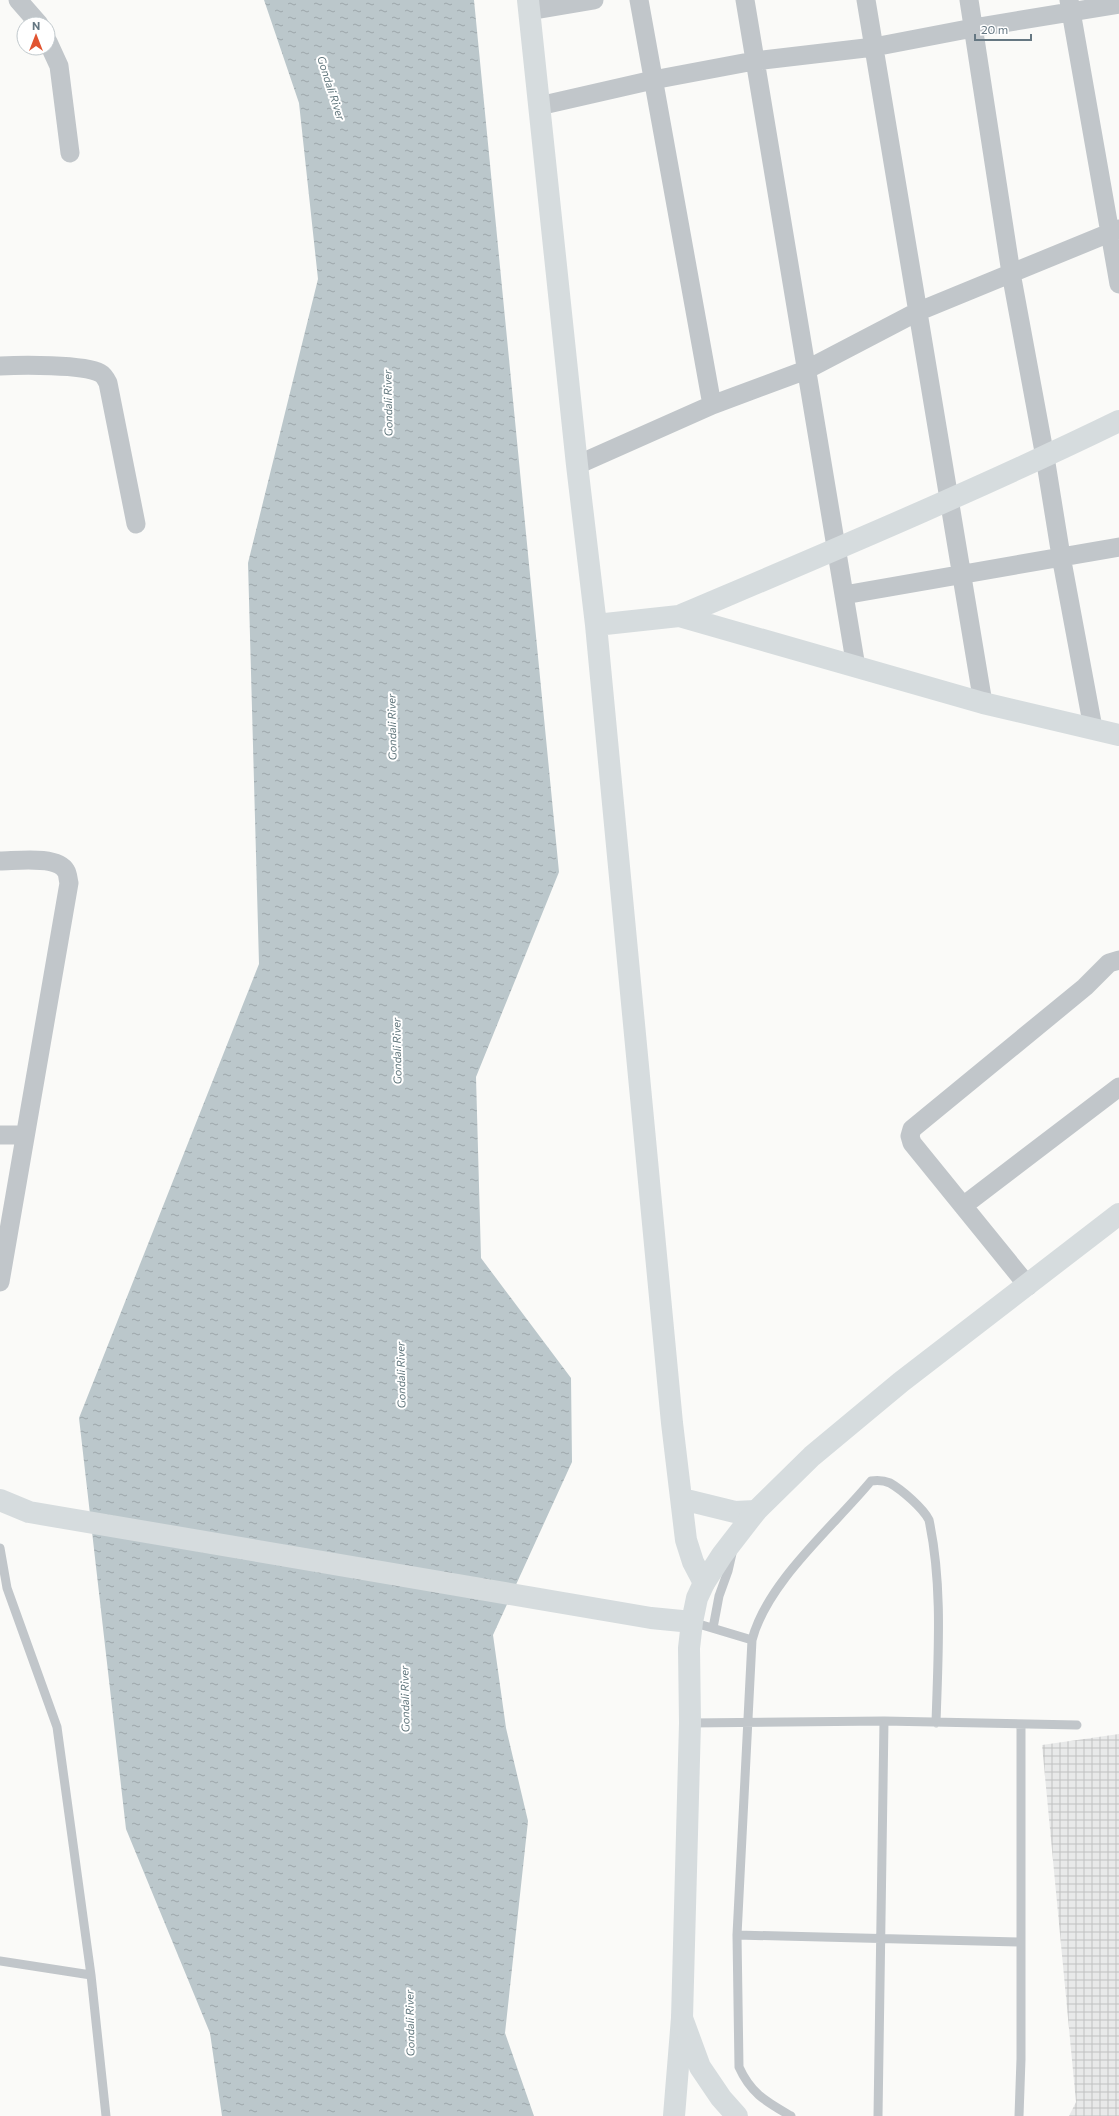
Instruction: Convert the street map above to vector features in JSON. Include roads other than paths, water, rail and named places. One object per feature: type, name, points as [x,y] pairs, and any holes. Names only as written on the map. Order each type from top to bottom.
[{"type":"main road","points":[[529,5],[577,466],[596,625],[672,1423],[686,1540],[693,1562],[704,1583]]},
{"type":"main road","points":[[596,625],[679,616],[948,500],[1045,457],[1119,421]]},
{"type":"main road","points":[[679,616],[982,702],[1119,735]]},
{"type":"main road","points":[[674,2116],[682,2018],[690,1723],[689,1648],[697,1598],[704,1583],[756,1511],[812,1456],[900,1382],[1028,1286],[1119,1214]]},
{"type":"main road","points":[[682,1499],[735,1512],[756,1511]]},
{"type":"main road","points":[[0,1500],[29,1512],[650,1618],[692,1622]]},
{"type":"main road","points":[[682,2018],[700,2067],[721,2098],[737,2116]]},
{"type":"street","points":[[18,0],[32,16]]},
{"type":"street","points":[[529,5],[594,0]]},
{"type":"street","points":[[639,0],[712,406]]},
{"type":"street","points":[[745,0],[856,667]]},
{"type":"street","points":[[866,0],[982,702]]},
{"type":"street","points":[[969,0],[1010,273],[1045,457],[1092,728]]},
{"type":"street","points":[[539,106],[653,80],[754,61],[874,47],[1070,7],[1119,4]]},
{"type":"street","points":[[1070,7],[1115,230],[1119,284]]},
{"type":"street","points":[[54,56],[59,66],[70,153]]},
{"type":"street","points":[[577,466],[712,406],[806,370],[917,312],[1115,230]]},
{"type":"street","points":[[0,366],[29,365],[90,369],[102,374],[108,383],[136,524]]},
{"type":"street","points":[[844,595],[1119,547]]},
{"type":"street","points":[[0,861],[46,860],[58,864],[66,871],[69,883],[24,1135],[0,1282]]},
{"type":"street","points":[[1028,1286],[912,1143],[910,1136],[912,1129],[1081,990],[1109,963],[1119,960]]},
{"type":"street","points":[[964,1206],[1119,1087]]},
{"type":"street","points":[[0,1135],[24,1135]]},
{"type":"lane","points":[[791,2116],[765,2101],[746,2083],[739,2067],[737,1936],[752,1640],[765,1606],[784,1579],[871,1482],[880,1480],[890,1483],[925,1512],[931,1525],[939,1630],[936,1723]]},
{"type":"lane","points":[[714,1628],[719,1596],[733,1556],[734,1540]]},
{"type":"lane","points":[[0,1548],[7,1588],[57,1727],[90,1975],[106,2116]]},
{"type":"lane","points":[[692,1622],[752,1640]]},
{"type":"lane","points":[[690,1723],[884,1721],[1077,1725]]},
{"type":"lane","points":[[878,2116],[884,1721]]},
{"type":"lane","points":[[1019,2116],[1021,1725]]},
{"type":"lane","points":[[737,1936],[1021,1942]]},
{"type":"lane","points":[[0,1961],[90,1975]]},
{"type":"water","name":"Gondali River","points":[[264,0],[474,0],[559,872],[476,1077],[481,1258],[571,1378],[572,1462],[493,1635],[506,1728],[528,1821],[505,2033],[534,2116],[222,2116],[210,2033],[126,1829],[79,1418],[259,964],[248,563],[318,279],[299,103]]}]
